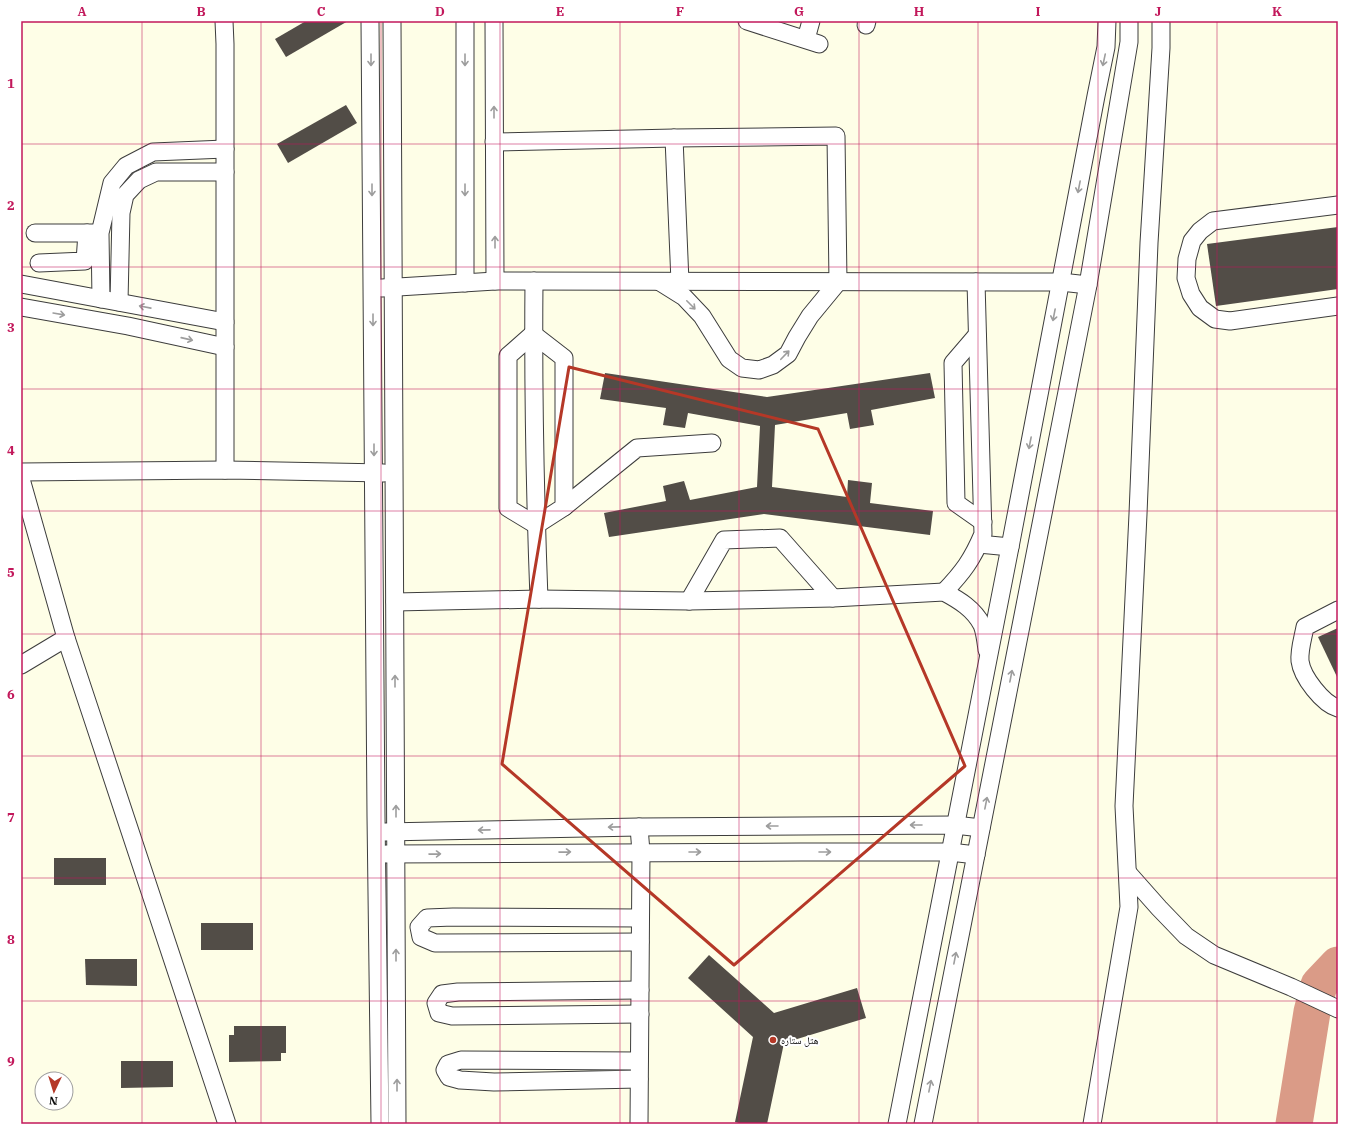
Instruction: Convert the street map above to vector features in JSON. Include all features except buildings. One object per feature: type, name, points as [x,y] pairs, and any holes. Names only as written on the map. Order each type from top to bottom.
[{"type":"lane","points":[[224,21],[225,470]]},
{"type":"lane","points":[[370,21],[376,832],[380,1124]]},
{"type":"lane","points":[[392,21],[397,1124]]},
{"type":"lane","points":[[465,21],[465,282]]},
{"type":"lane","points":[[494,21],[495,281]]},
{"type":"lane","points":[[746,21],[813,41],[811,21]]},
{"type":"lane","points":[[897,1124],[1106,47],[1107,21]]},
{"type":"lane","points":[[923,1124],[1088,285],[1129,42],[1129,21]]},
{"type":"lane","points":[[1092,1124],[1129,907],[1124,806],[1149,243],[1161,48],[1161,21]]},
{"type":"lane","points":[[494,142],[836,136],[838,282],[810,316],[797,336],[788,354],[774,366],[759,370],[742,368],[729,359],[702,316],[684,297],[660,282]]},
{"type":"lane","points":[[674,138],[680,282]]},
{"type":"lane","points":[[39,263],[85,261],[112,184],[126,166],[153,152],[225,149]]},
{"type":"lane","points":[[118,302],[121,213],[125,195],[139,180],[156,172],[225,172]]},
{"type":"lane","points":[[1338,205],[1213,221],[1200,231],[1192,241],[1187,259],[1186,278],[1191,294],[1200,308],[1215,319],[1230,321],[1338,306]]},
{"type":"lane","points":[[35,233],[94,233]]},
{"type":"lane","points":[[94,233],[101,299]]},
{"type":"lane","points":[[372,288],[495,281],[1061,282],[1088,285]]},
{"type":"lane","points":[[534,281],[533,334],[536,525],[539,599]]},
{"type":"lane","points":[[944,592],[962,573],[973,556],[983,534],[976,282]]},
{"type":"lane","points":[[21,284],[225,322]]},
{"type":"lane","points":[[21,307],[128,326],[225,347]]},
{"type":"lane","points":[[533,334],[564,358],[564,507]]},
{"type":"lane","points":[[533,334],[508,356],[508,508],[536,525]]},
{"type":"lane","points":[[977,335],[953,363],[956,503],[983,522]]},
{"type":"lane","points":[[536,525],[564,507],[637,448],[712,443]]},
{"type":"lane","points":[[21,472],[225,470],[374,474],[394,473]]},
{"type":"lane","points":[[21,480],[66,638],[227,1124]]},
{"type":"lane","points":[[689,601],[724,540],[780,538],[833,598]]},
{"type":"lane","points":[[979,544],[1010,547]]},
{"type":"lane","points":[[395,602],[539,599],[689,601],[833,598],[944,592],[958,599],[972,610],[982,625],[989,656]]},
{"type":"lane","points":[[1338,610],[1306,627],[1302,643],[1300,662],[1310,685],[1331,706],[1338,708]]},
{"type":"lane","points":[[21,665],[66,638]]},
{"type":"lane","points":[[376,832],[639,827],[955,825],[981,828]]},
{"type":"lane","points":[[801,852],[802,826]]},
{"type":"lane","points":[[639,827],[641,852],[639,1124]]},
{"type":"lane","points":[[377,854],[950,852],[976,855]]},
{"type":"lane","points":[[1128,873],[1186,936],[1214,955],[1291,987],[1338,1009]]},
{"type":"lane","points":[[640,918],[428,918],[419,927],[421,937],[435,944],[640,942]]},
{"type":"lane","points":[[640,990],[458,992],[442,994],[436,1003],[439,1013],[452,1016],[640,1014]]},
{"type":"lane","points":[[639,1061],[461,1060],[448,1064],[446,1070],[449,1077],[460,1080],[487,1082],[639,1079]]},
{"type":"highlighted area","points":[[569,367],[818,429],[965,766],[734,965],[502,764]]},
{"type":"taxiway","points":[[1294,1124],[1312,1012],[1319,985],[1338,965]]},
{"type":"place","name":"هتل ستاره","points":[[773,1040]]}]
